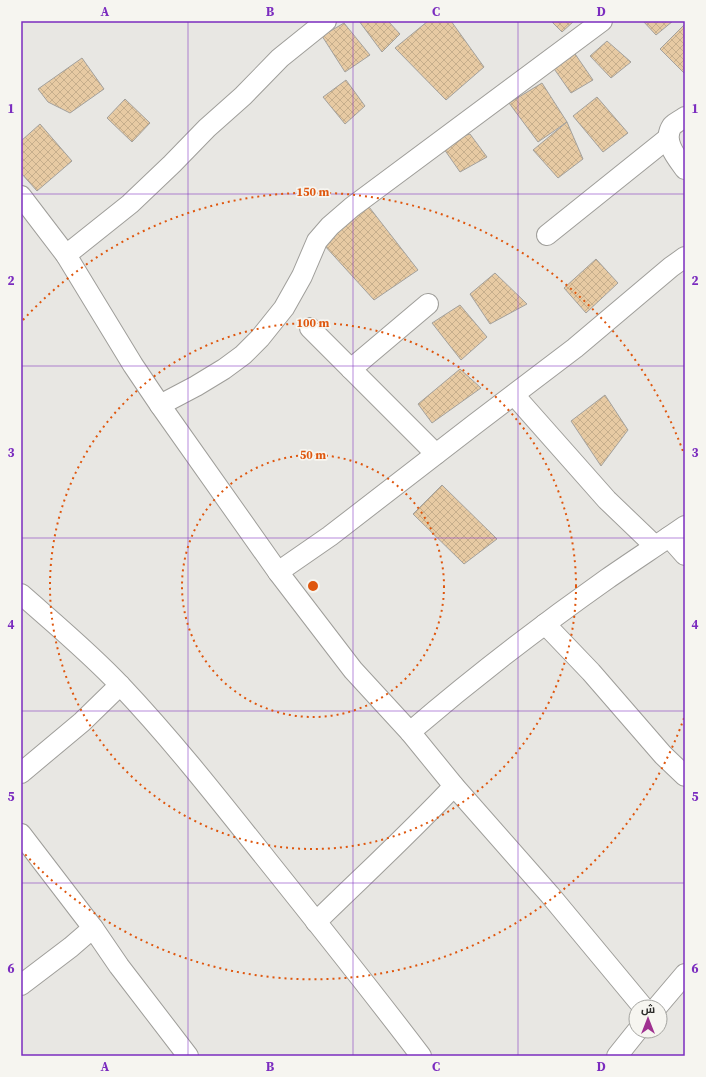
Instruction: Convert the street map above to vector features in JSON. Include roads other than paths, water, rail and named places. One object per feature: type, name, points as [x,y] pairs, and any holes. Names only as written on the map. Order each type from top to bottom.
[{"type":"street","points":[[66,255],[130,204],[207,128],[243,96],[280,58],[326,21]]},
{"type":"street","points":[[160,405],[224,369],[243,355],[260,338],[284,308],[302,276],[317,241],[330,226],[352,207],[602,21]]},
{"type":"street","points":[[547,236],[668,138],[672,126],[685,117]]},
{"type":"street","points":[[668,138],[672,150],[685,169]]},
{"type":"street","points":[[21,196],[66,255],[133,365],[160,405],[278,572],[353,670],[410,732],[454,786],[550,895],[636,999]]},
{"type":"street","points":[[278,572],[330,536],[575,348],[671,267],[685,257]]},
{"type":"street","points":[[350,369],[428,304]]},
{"type":"street","points":[[310,328],[436,454]]},
{"type":"street","points":[[514,395],[607,500],[662,542],[685,555]]},
{"type":"street","points":[[410,732],[446,701],[545,624],[606,579],[685,526]]},
{"type":"street","points":[[21,594],[90,656],[120,686],[205,783],[421,1056]]},
{"type":"street","points":[[545,624],[591,672],[663,754],[685,776]]},
{"type":"street","points":[[21,773],[82,722],[120,686]]},
{"type":"street","points":[[316,922],[397,845],[454,786]]},
{"type":"street","points":[[21,834],[188,1056]]},
{"type":"street","points":[[21,985],[71,947],[93,928]]},
{"type":"street","points":[[664,999],[685,974]]},
{"type":"street","points":[[617,1056],[631,1039]]}]
